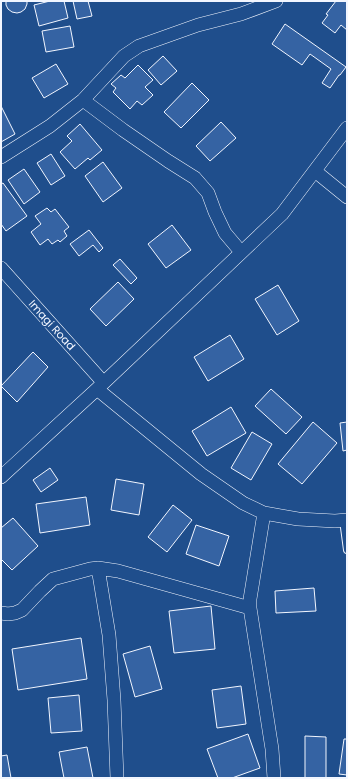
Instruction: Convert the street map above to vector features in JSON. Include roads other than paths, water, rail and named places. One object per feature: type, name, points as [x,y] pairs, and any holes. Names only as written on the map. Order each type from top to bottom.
[{"type":"street","points":[[1,157],[50,126],[83,100],[124,56],[139,46],[198,25],[241,14],[276,1]]},
{"type":"street","points":[[83,100],[123,130],[194,178],[208,193],[225,233],[241,252]]},
{"type":"street","points":[[1,477],[100,386],[282,214],[347,128]]},
{"type":"street","points":[[314,171],[347,197]]},
{"type":"street","name":"Imagi Road","points":[[1,268],[100,386],[201,474],[243,503],[264,513],[298,520],[345,520]]},
{"type":"street","points":[[264,513],[250,599],[250,608],[272,749],[274,778]]},
{"type":"street","points":[[1,625],[15,613],[22,610],[40,590],[53,579],[98,568],[118,571],[250,608]]},
{"type":"street","points":[[98,568],[109,635],[114,700],[117,778]]},
{"type":"street","points":[[1,613],[15,613]]},
{"type":"lane","points":[[345,520],[347,550]]}]
